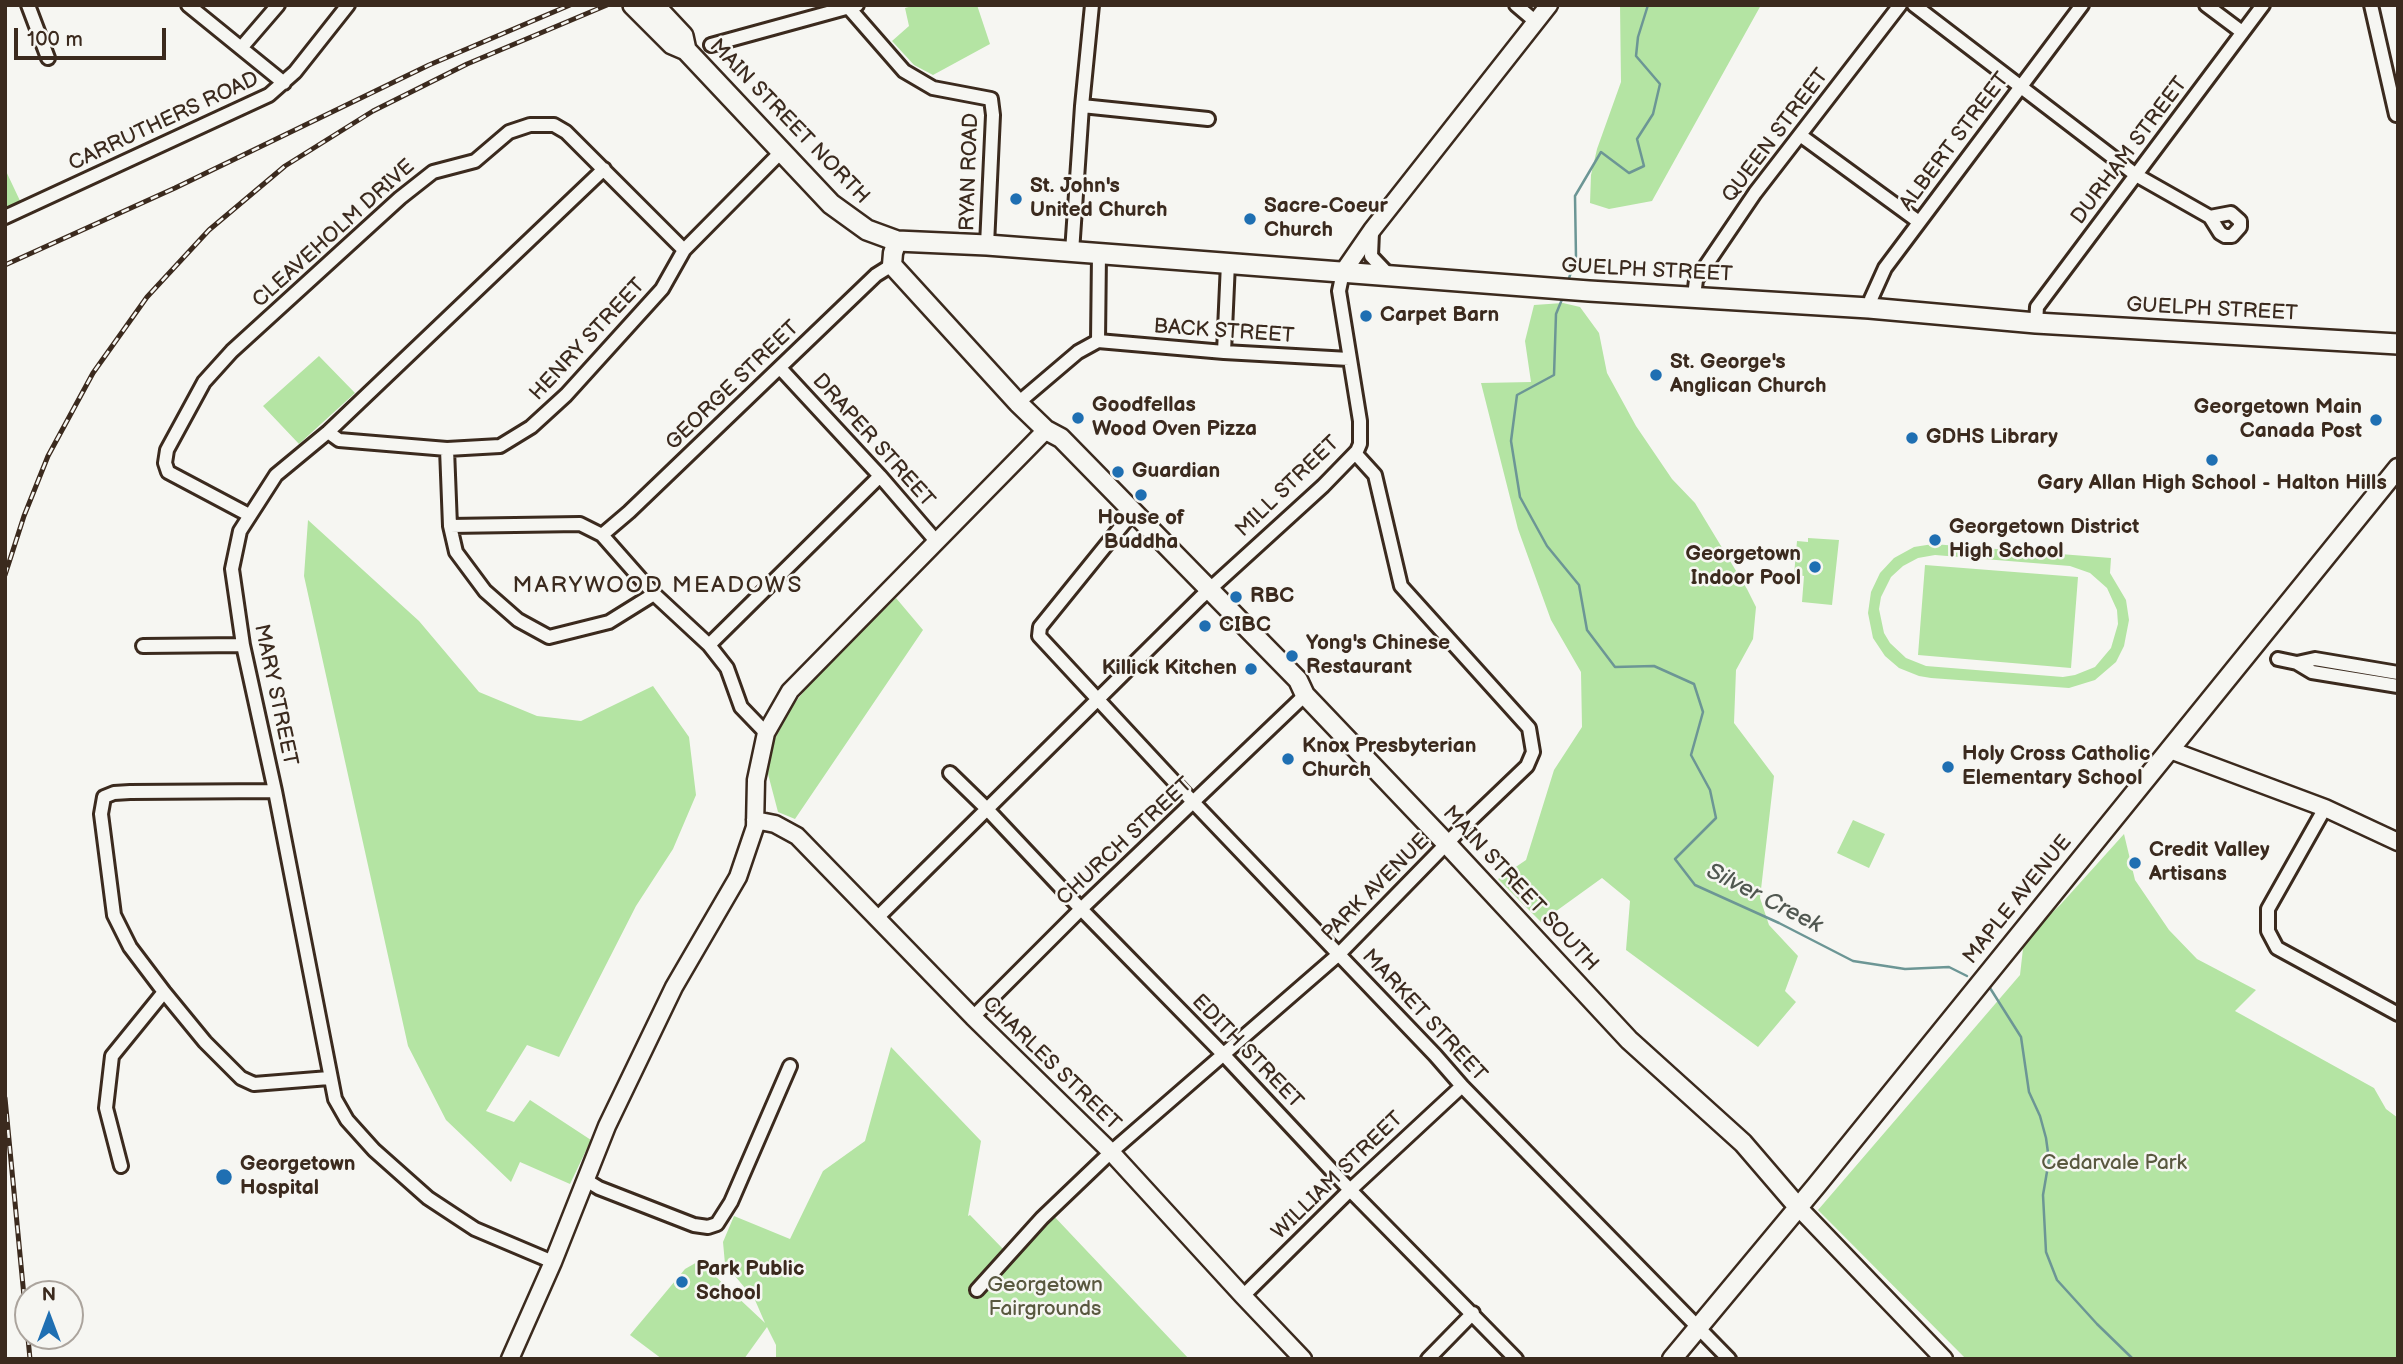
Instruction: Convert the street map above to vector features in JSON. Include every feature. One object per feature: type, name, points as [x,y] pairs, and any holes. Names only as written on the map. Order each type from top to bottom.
[{"type":"main road","name":"MAIN STREET NORTH","points":[[650,12],[672,44],[686,50],[831,204],[867,230],[897,240]]},
{"type":"main road","name":"GUELPH STREET","points":[[897,240],[1388,274],[1589,291],[1869,308],[2036,323],[2396,345]]},
{"type":"main road","points":[[892,265],[897,240]]},
{"type":"main road","name":"MAIN STREET SOUTH","points":[[892,265],[1018,403],[1046,430],[1060,438],[1205,594],[1298,680],[1305,695],[1629,1040],[1706,1109],[1724,1138],[1754,1164],[1769,1172],[1798,1207]]},
{"type":"main road","name":"MAPLE AVENUE","points":[[1672,1359],[2398,468]]},
{"type":"street","points":[[28,5],[48,58]]},
{"type":"street","points":[[188,5],[284,83]]},
{"type":"street","points":[[241,48],[278,5]]},
{"type":"street","name":"CARRUTHERS ROAD","points":[[5,217],[268,95],[284,83],[348,5]]},
{"type":"street","points":[[1072,252],[1091,5]]},
{"type":"street","points":[[1516,5],[1536,22]]},
{"type":"street","points":[[1343,272],[1372,230],[1549,5]]},
{"type":"street","name":"QUEEN STREET","points":[[1694,296],[1696,280],[1755,193],[1900,5]]},
{"type":"street","points":[[1914,5],[2136,175],[2210,217]]},
{"type":"street","name":"ALBERT STREET","points":[[1869,308],[1885,268],[2082,5]]},
{"type":"street","points":[[2206,5],[2242,32]]},
{"type":"street","name":"DURHAM STREET","points":[[2036,323],[2037,307],[2263,5]]},
{"type":"street","points":[[2371,5],[2396,114]]},
{"type":"street","points":[[711,45],[853,6]]},
{"type":"street","name":"RYAN ROAD","points":[[853,6],[904,71],[933,88],[990,99],[993,114],[987,245]]},
{"type":"street","points":[[1082,106],[1208,119]]},
{"type":"street","name":"CLEAVEHOLM DRIVE","points":[[250,515],[168,472],[165,463],[167,450],[204,382],[232,351],[400,198],[433,172],[475,161],[509,132],[530,125],[554,125],[566,132],[684,250]]},
{"type":"street","points":[[1800,135],[1919,222]]},
{"type":"street","name":"HENRY STREET","points":[[328,432],[339,440],[447,449],[500,446],[531,427],[566,395],[662,289],[684,250],[782,151]]},
{"type":"street","name":"MARY STREET","points":[[553,1262],[475,1229],[428,1198],[374,1150],[347,1120],[335,1099],[275,791],[243,645],[232,569],[240,531],[276,475],[328,432],[604,170]]},
{"type":"street","points":[[1372,230],[1371,256],[1388,274]]},
{"type":"street","points":[[1018,403],[1078,352],[1098,341],[1099,254]]},
{"type":"street","points":[[1224,352],[1228,263]]},
{"type":"street","name":"GEORGE STREET","points":[[602,535],[629,513],[876,275],[892,265]]},
{"type":"street","name":"MILL STREET","points":[[878,917],[1205,594],[1290,518],[1355,453],[1360,444],[1360,421],[1339,291],[1343,272]]},
{"type":"street","name":"BACK STREET","points":[[1098,341],[1349,359]]},
{"type":"street","name":"DRAPER STREET","points":[[780,368],[936,541]]},
{"type":"street","points":[[510,1359],[553,1262],[607,1126],[674,987],[738,877],[755,827],[756,780],[766,733],[790,691],[1046,430]]},
{"type":"street","points":[[447,449],[450,526],[456,552],[485,591],[518,620],[549,638],[609,622],[654,594]]},
{"type":"street","name":"PARK AVENUE","points":[[977,1290],[1042,1218],[1111,1152],[1339,954],[1446,843],[1527,765],[1533,752],[1529,728],[1401,586],[1375,475],[1355,453]]},
{"type":"street","points":[[709,645],[880,476]]},
{"type":"street","name":"MARKET STREET","points":[[1130,516],[1040,627],[1038,633],[1194,803],[1462,1086],[1730,1359]]},
{"type":"street","points":[[450,526],[580,524],[602,535],[654,594],[709,645],[727,668],[740,707],[766,733]]},
{"type":"street","points":[[143,646],[243,645]]},
{"type":"street","points":[[2278,659],[2297,663],[2312,672],[2398,686]]},
{"type":"street","points":[[2297,663],[2315,659],[2398,673]]},
{"type":"street","name":"CHURCH STREET","points":[[973,1017],[1081,909],[1305,695]]},
{"type":"street","points":[[2170,750],[2325,808],[2398,842]]},
{"type":"street","name":"EDITH STREET","points":[[950,773],[1516,1359]]},
{"type":"street","points":[[275,791],[130,792],[104,797],[101,814],[114,915],[130,947],[164,992],[205,1042],[241,1078],[254,1084],[329,1078]]},
{"type":"street","points":[[2325,808],[2269,909],[2268,931],[2277,948],[2398,1014]]},
{"type":"street","name":"CHARLES STREET","points":[[755,820],[775,824],[797,836],[973,1017],[1111,1152],[1303,1359]]},
{"type":"street","points":[[121,1166],[106,1108],[112,1056],[164,992]]},
{"type":"street","points":[[586,1180],[599,1188],[694,1225],[708,1227],[717,1224],[731,1202],[790,1066]]},
{"type":"street","name":"WILLIAM STREET","points":[[1243,1296],[1350,1190],[1462,1086]]},
{"type":"street","name":"MAIN STREET SOUTH","points":[[1798,1207],[1944,1359]]},
{"type":"street","points":[[1428,1359],[1473,1313]]},
{"type":"green space","points":[[916,5],[977,5],[990,44],[933,75],[914,65],[892,41],[909,26],[905,8]]},
{"type":"green space","points":[[1620,5],[1761,5],[1652,201],[1609,209],[1590,203],[1591,175],[1597,149],[1621,82]]},
{"type":"green space","points":[[5,169],[22,205],[5,212]]},
{"type":"green space","points":[[1563,303],[1580,307],[1599,333],[1607,373],[1636,426],[1672,479],[1695,503],[1756,607],[1753,639],[1736,670],[1734,723],[1774,776],[1760,898],[1769,925],[1798,956],[1785,991],[1796,1002],[1758,1047],[1626,950],[1630,901],[1602,878],[1541,922],[1498,879],[1526,860],[1554,770],[1582,727],[1581,672],[1551,620],[1518,529],[1481,383],[1531,382],[1525,341],[1534,305]]},
{"type":"green space","points":[[319,356],[355,393],[299,444],[263,406]]},
{"type":"green space","points":[[308,520],[419,621],[479,692],[537,716],[581,721],[653,686],[689,737],[696,795],[673,849],[636,906],[559,1057],[527,1045],[486,1111],[514,1122],[530,1100],[591,1140],[570,1184],[520,1162],[511,1182],[446,1120],[408,1046],[304,576]]},
{"type":"green space","name":"Georgetown Indoor Pool","points":[[1808,538],[1839,540],[1832,605],[1802,602],[1804,576],[1794,575],[1797,541],[1808,542]]},
{"type":"green space","points":[[1933,544],[2111,558],[2110,573],[2126,600],[2129,620],[2124,646],[2116,662],[2095,680],[2069,688],[1931,678],[1899,668],[1885,656],[1873,638],[1868,613],[1871,592],[1880,573],[1894,558],[1914,547]],"holes":[[[1935,555],[2070,566],[2090,573],[2107,588],[2117,610],[2118,624],[2111,648],[2095,667],[2075,675],[2063,677],[1926,666],[1906,658],[1890,643],[1884,633],[1879,609],[1881,597],[1891,577],[1918,558]]]},
{"type":"green space","points":[[1925,565],[2078,577],[2071,668],[1918,655]]},
{"type":"green space","points":[[896,598],[923,630],[795,819],[778,812],[768,774],[771,746],[793,705],[818,674]]},
{"type":"green space","points":[[1853,820],[1885,834],[1869,868],[1837,853]]},
{"type":"green space","name":"Cedarvale Park","points":[[2124,834],[2135,880],[2169,930],[2197,959],[2256,990],[2235,1011],[2374,1088],[2386,1109],[2398,1118],[2398,1359],[1966,1359],[1818,1210],[2020,975],[2024,940],[2061,904]]},
{"type":"green space","name":"Georgetown Fairgrounds","points":[[891,1047],[981,1141],[968,1216],[970,1215],[1005,1251],[1051,1213],[1189,1359],[776,1359],[776,1345],[767,1327],[744,1359],[662,1359],[630,1335],[685,1269],[699,1261],[765,1323],[755,1300],[725,1264],[723,1242],[734,1216],[790,1239],[823,1171],[865,1141]]},
{"type":"waterway","name":"Silver Creek","points":[[1568,281],[1576,258],[1575,196],[1601,152],[1629,173],[1644,166],[1637,139],[1653,114],[1660,84],[1636,56],[1638,37],[1648,5]]},
{"type":"waterway","name":"Silver Creek","points":[[1563,297],[1556,314],[1554,375],[1517,395],[1511,441],[1520,497],[1547,546],[1579,585],[1587,630],[1615,667],[1654,666],[1694,684],[1703,712],[1691,755],[1710,790],[1716,818],[1675,859],[1695,885],[1779,923],[1853,961],[1905,969],[1949,967],[1967,976]]},
{"type":"waterway","name":"Silver Creek","points":[[1990,988],[2021,1037],[2029,1092],[2046,1138],[2049,1160],[2043,1195],[2046,1252],[2057,1280],[2133,1359]]},
{"type":"railway","points":[[5,265],[175,188],[429,65],[570,5]]},
{"type":"railway","points":[[5,575],[24,516],[48,456],[93,373],[147,297],[209,230],[285,166],[373,111],[467,64],[607,5]]},
{"type":"railway","points":[[5,1098],[30,1359]]},
{"type":"place","name":"St. John's United Church","points":[[1016,199]]},
{"type":"place","name":"Sacre-Coeur Church","points":[[1250,219]]},
{"type":"place","name":"Carpet Barn","points":[[1366,316]]},
{"type":"place","name":"St. George's Anglican Church","points":[[1656,375]]},
{"type":"place","name":"Goodfellas Wood Oven Pizza","points":[[1078,418]]},
{"type":"place","name":"Georgetown Main Canada Post","points":[[2376,420]]},
{"type":"place","name":"GDHS Library","points":[[1912,438]]},
{"type":"place","name":"Gary Allan High School - Halton Hills","points":[[2212,460]]},
{"type":"place","name":"Guardian","points":[[1118,472]]},
{"type":"place","name":"House of Buddha","points":[[1141,495]]},
{"type":"place","name":"Georgetown District High School","points":[[1935,540]]},
{"type":"place","name":"Georgetown Indoor Pool","points":[[1815,567]]},
{"type":"place","name":"RBC","points":[[1236,597]]},
{"type":"place","name":"CIBC","points":[[1205,626]]},
{"type":"place","name":"Yong's Chinese Restaurant","points":[[1292,656]]},
{"type":"place","name":"Killick Kitchen","points":[[1251,669]]},
{"type":"place","name":"Knox Presbyterian Church","points":[[1288,759]]},
{"type":"place","name":"Holy Cross Catholic Elementary School","points":[[1948,767]]},
{"type":"place","name":"Credit Valley Artisans","points":[[2135,863]]},
{"type":"place","name":"Georgetown Hospital","points":[[224,1177]]},
{"type":"place","name":"Park Public School","points":[[682,1282]]},
{"type":"district","name":"MARYWOOD MEADOWS","points":[[658,586]]}]
